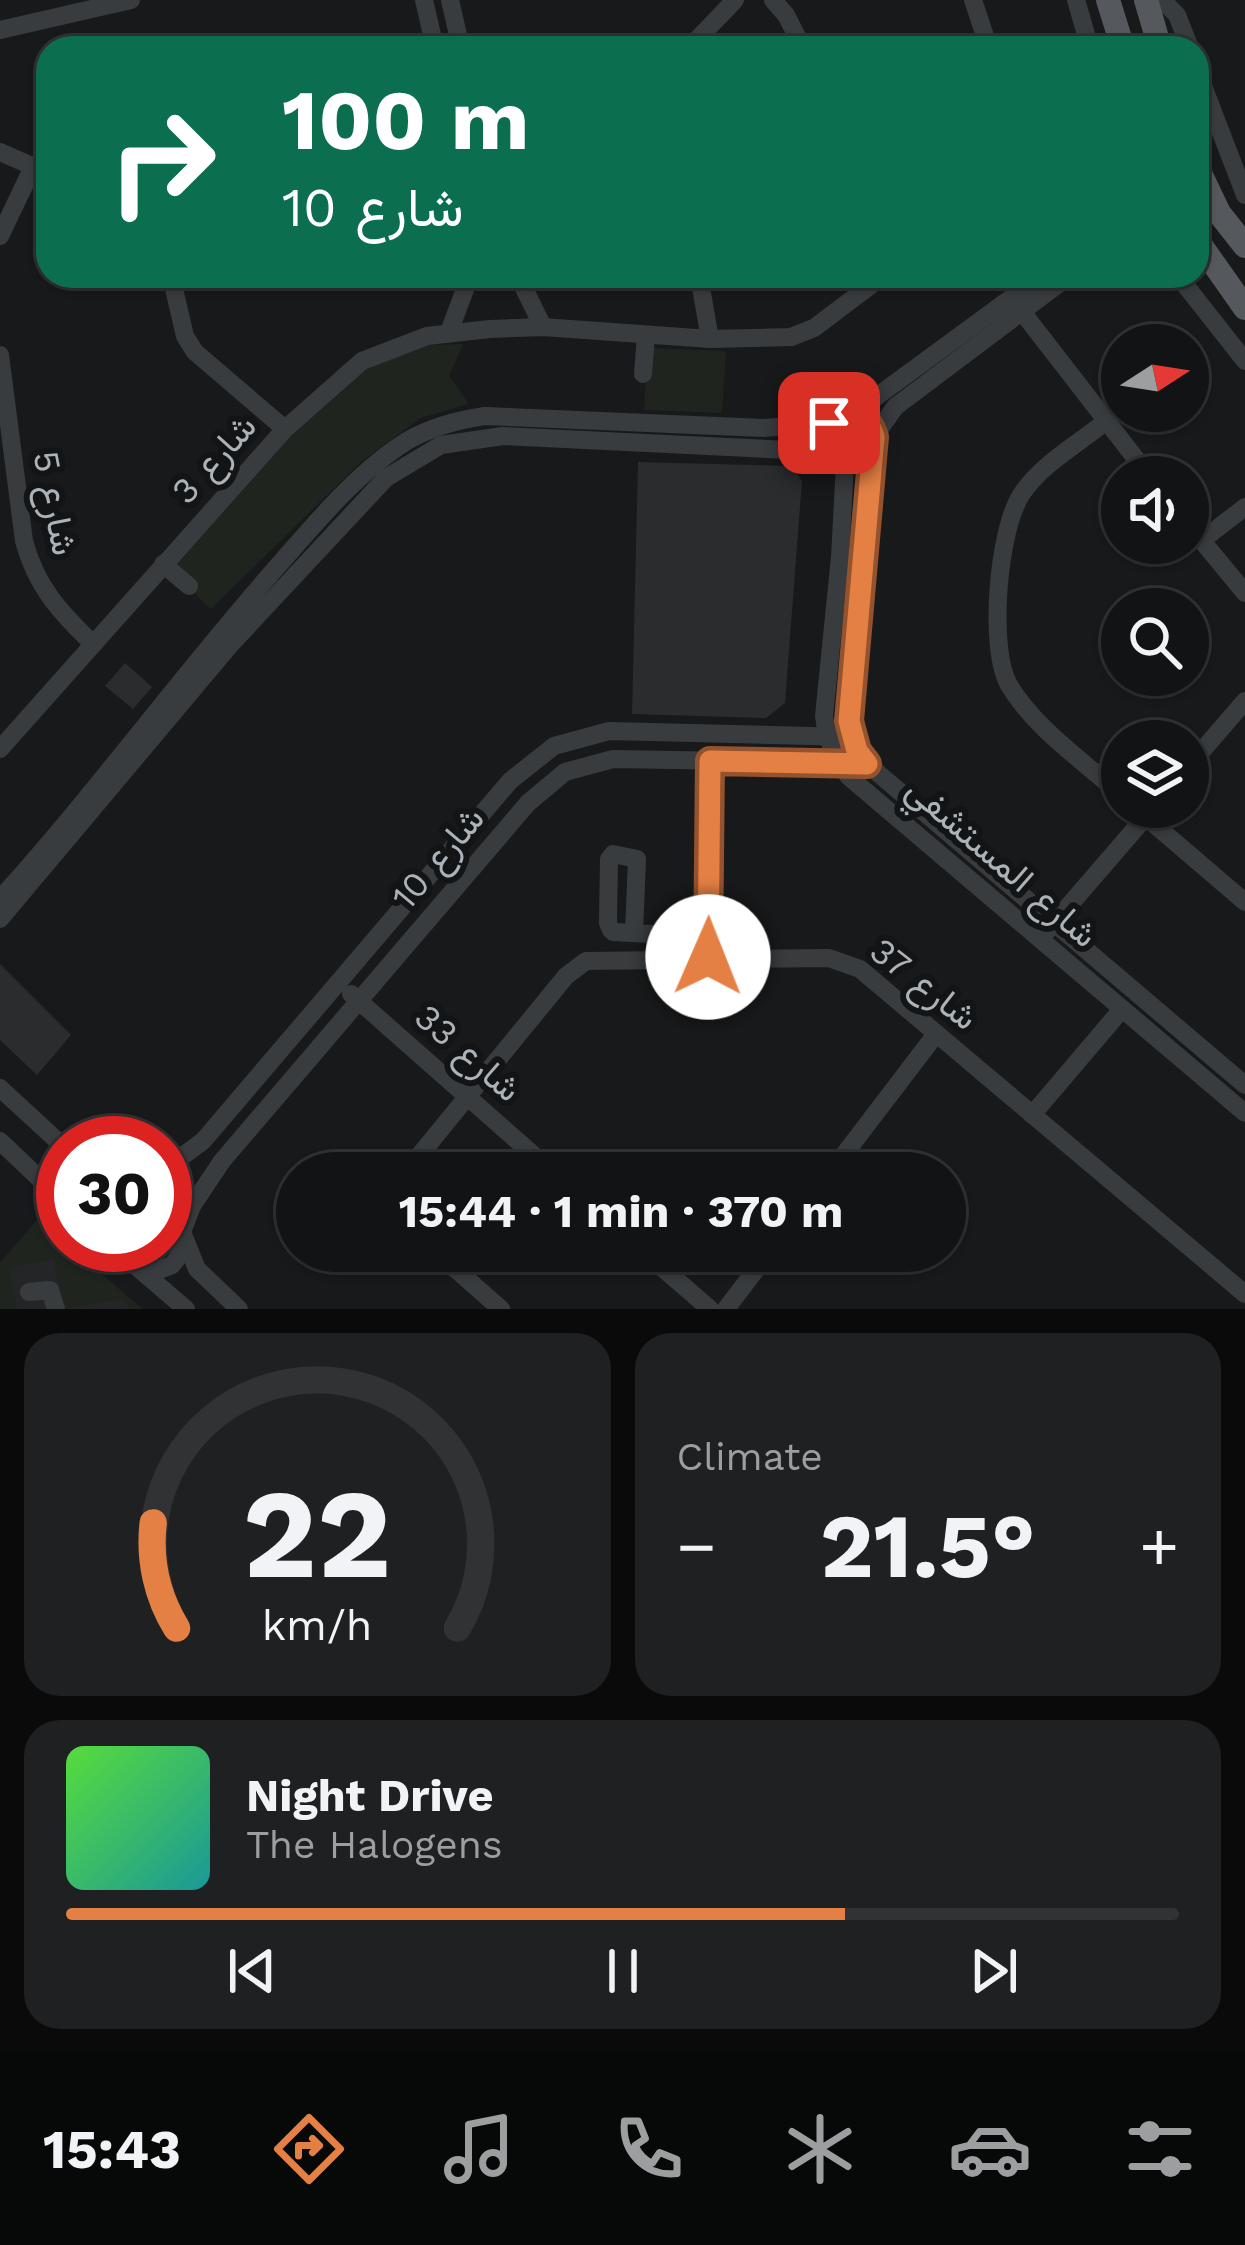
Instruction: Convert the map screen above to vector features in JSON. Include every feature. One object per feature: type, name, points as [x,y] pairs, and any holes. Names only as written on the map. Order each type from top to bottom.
[{"type":"main road","points":[[1108,0],[1119,36]]},
{"type":"main road","points":[[1146,0],[1156,36]]},
{"type":"main road","points":[[1209,192],[1245,246]]},
{"type":"main road","points":[[1209,274],[1245,308]]},
{"type":"street","points":[[0,30],[131,0]]},
{"type":"street","points":[[424,0],[432,36]]},
{"type":"street","points":[[450,0],[458,36]]},
{"type":"street","points":[[700,36],[735,0]]},
{"type":"street","points":[[773,0],[797,36]]},
{"type":"street","points":[[973,0],[984,36]]},
{"type":"street","points":[[1076,0],[1086,36]]},
{"type":"street","points":[[1162,0],[1177,15],[1185,36]]},
{"type":"street","points":[[1209,101],[1245,195]]},
{"type":"street","points":[[0,152],[36,168]]},
{"type":"street","points":[[0,236],[36,178]]},
{"type":"street","points":[[174,288],[185,336],[195,352],[285,429]]},
{"type":"street","points":[[448,332],[465,288]]},
{"type":"street","points":[[524,288],[543,327]]},
{"type":"street","points":[[702,288],[710,339]]},
{"type":"street","name":"شارع 3","points":[[0,749],[285,429],[362,361],[393,346],[448,332],[543,327],[710,339],[781,338],[802,333],[866,288]]},
{"type":"street","points":[[853,414],[1025,288]]},
{"type":"street","points":[[225,639],[386,478],[441,445],[503,436],[767,448],[857,463],[896,406],[1054,288]]},
{"type":"street","points":[[1187,288],[1245,361]]},
{"type":"street","points":[[1023,314],[1101,415]]},
{"type":"street","points":[[643,374],[646,336]]},
{"type":"street","name":"شارع 5","points":[[0,355],[30,565],[54,607],[91,642]]},
{"type":"street","points":[[0,919],[20,886],[225,639],[299,542],[372,469],[405,442],[443,424],[506,416],[764,428],[829,423],[840,415],[865,419],[872,444],[851,737]]},
{"type":"street","points":[[829,423],[824,442],[837,460]]},
{"type":"street","points":[[1101,426],[1034,478],[1012,511],[1003,562],[998,649],[1007,681],[1028,711],[1101,777]]},
{"type":"street","points":[[1114,432],[1133,456]]},
{"type":"street","name":"شارع المستشفي","points":[[837,460],[840,557],[824,716],[826,736],[839,763],[849,777],[1245,1113]]},
{"type":"street","points":[[1209,535],[1245,507]]},
{"type":"street","points":[[1209,550],[1245,593]]},
{"type":"street","points":[[163,564],[189,586]]},
{"type":"street","points":[[1209,743],[1245,701]]},
{"type":"street","name":"شارع 10","points":[[192,1149],[530,762],[554,746],[608,730],[851,737]]},
{"type":"street","points":[[683,732],[683,760]]},
{"type":"street","points":[[634,933],[708,947],[718,761],[725,734]]},
{"type":"street","name":"شارع المستشفي","points":[[851,737],[867,764],[1245,1084]]},
{"type":"street","name":"شارع 10","points":[[192,1210],[202,1187],[359,1001],[546,786],[565,772],[589,763],[683,760],[867,764]]},
{"type":"street","points":[[1040,939],[1130,828]]},
{"type":"street","points":[[1164,828],[1245,902]]},
{"type":"street","points":[[0,898],[20,886]]},
{"type":"street","name":"شارع 37","points":[[421,1152],[566,976],[586,961],[708,947],[845,962],[860,969],[1245,1294]]},
{"type":"street","name":"شارع 33","points":[[339,984],[530,1152]]},
{"type":"street","points":[[1032,1115],[1122,1009]]},
{"type":"street","points":[[846,1152],[936,1034]]},
{"type":"street","points":[[0,1088],[36,1121]]},
{"type":"street","points":[[0,1141],[36,1176]]},
{"type":"street","points":[[192,1257],[197,1269],[239,1309]]},
{"type":"street","points":[[142,1272],[186,1309]]},
{"type":"street","name":"شارع 10","points":[[146,1275],[154,1272]]},
{"type":"street","points":[[459,1272],[501,1309]]},
{"type":"street","points":[[667,1272],[710,1309]]},
{"type":"street","points":[[725,1309],[754,1272]]},
{"type":"street","points":[[29,1292],[50,1290],[56,1309]]},
{"type":"shaded area","points":[[463,344],[449,376],[469,404],[421,418],[362,461],[211,609],[163,564],[285,429],[393,346]]},
{"type":"shaded area","points":[[648,350],[726,351],[722,413],[644,410]]},
{"type":"shaded area","points":[[36,1221],[36,1272],[99,1272],[142,1309],[0,1309],[0,1263]]},
{"type":"shaded area","points":[[36,1221],[36,1262],[9,1268],[17,1309],[0,1309],[0,1263]]},
{"type":"shaded area","points":[[56,1272],[99,1272],[142,1309],[130,1309],[120,1299],[64,1309]]},
{"type":"building","points":[[638,462],[792,466],[802,481],[785,703],[766,718],[632,714]]},
{"type":"building","points":[[125,663],[152,687],[133,709],[105,686]]},
{"type":"building","points":[[0,964],[71,1035],[37,1075],[0,1040]]},
{"type":"route","points":[[708,957],[710,761],[867,764],[851,737],[849,721],[874,437],[865,419],[853,414],[840,415],[829,423]]}]
